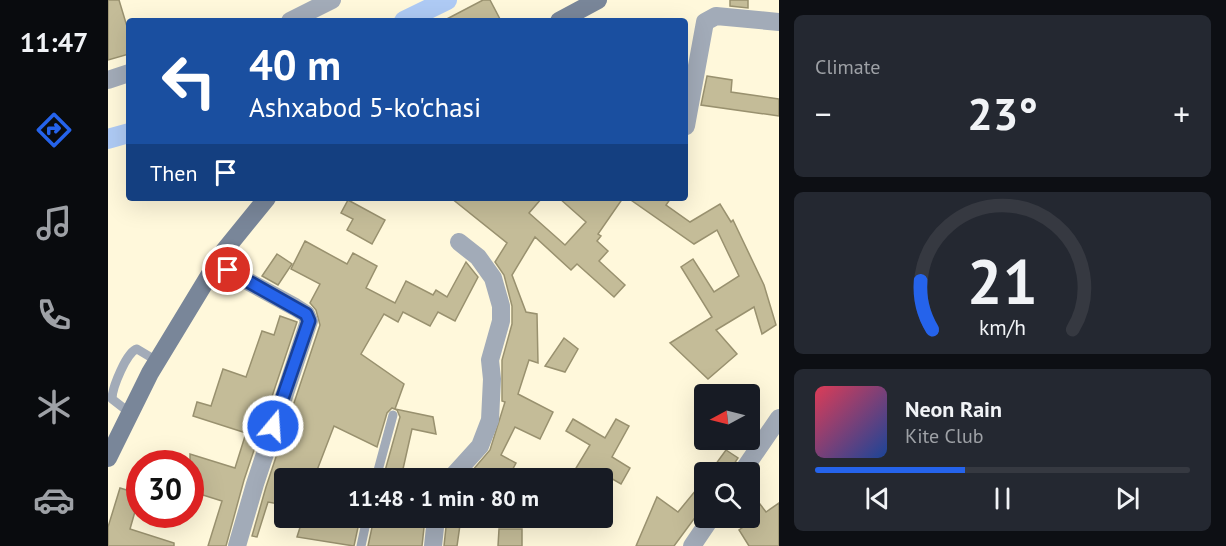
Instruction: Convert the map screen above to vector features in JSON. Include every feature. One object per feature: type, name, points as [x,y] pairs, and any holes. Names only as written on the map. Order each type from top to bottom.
[{"type":"main road","points":[[565,18],[598,0]]},
{"type":"main road","points":[[108,458],[157,361],[216,264],[265,201]]},
{"type":"street","points":[[296,18],[332,0]]},
{"type":"street","points":[[688,114],[701,33],[705,22],[717,16],[779,22]]},
{"type":"street","points":[[108,80],[126,74]]},
{"type":"street","points":[[459,242],[478,257],[493,278],[501,306],[501,321],[490,360],[492,380],[490,420],[480,446],[460,468]]},
{"type":"street","points":[[216,264],[295,307],[306,314],[309,321],[237,546]]},
{"type":"street","points":[[749,462],[779,418]]},
{"type":"street","points":[[433,546],[435,528]]},
{"type":"street","points":[[692,546],[704,528]]},
{"type":"lane","points":[[130,413],[112,399],[112,392],[129,355],[137,349],[157,361]]},
{"type":"lane","points":[[379,468],[393,415]]},
{"type":"lane","points":[[361,546],[365,528]]},
{"type":"building","points":[[108,0],[119,0],[126,23],[126,55],[108,60]]},
{"type":"building","points":[[483,0],[490,0],[499,18],[449,18]]},
{"type":"building","points":[[730,0],[748,0],[748,8],[730,6]]},
{"type":"building","points":[[707,76],[732,80],[731,92],[779,99],[779,116],[701,105]]},
{"type":"building","points":[[347,201],[350,201],[385,220],[372,244],[347,230],[353,219],[341,213]]},
{"type":"building","points":[[455,201],[539,201],[529,213],[565,245],[586,222],[562,201],[621,201],[598,234],[601,236],[597,241],[608,251],[599,261],[625,285],[614,297],[577,264],[571,270],[535,237],[512,275],[526,312],[537,314],[538,363],[529,360],[518,394],[553,412],[540,439],[515,427],[501,455],[516,463],[513,468],[475,468],[490,450],[505,402],[502,401],[502,360],[512,324],[512,306],[504,275],[495,262],[507,243]]},
{"type":"building","points":[[632,201],[669,201],[666,205],[690,222],[720,204],[731,222],[733,220],[764,285],[776,325],[762,334],[754,307],[716,330],[737,354],[708,379],[670,343],[712,317],[681,267],[693,259],[714,292],[739,276],[717,230],[694,244]]},
{"type":"building","points":[[305,241],[347,264],[353,253],[377,266],[366,288],[395,303],[406,281],[433,295],[436,290],[447,297],[466,262],[478,277],[455,321],[438,312],[430,326],[403,312],[398,322],[384,314],[361,354],[404,384],[395,409],[433,417],[436,434],[412,429],[403,468],[386,468],[400,417],[397,410],[392,408],[387,413],[377,447],[334,426],[318,468],[274,468],[274,503],[268,502],[257,537],[252,536],[266,487],[320,325],[316,310],[310,303],[320,284],[291,269]]},
{"type":"building","points":[[277,254],[292,264],[278,285],[262,276]]},
{"type":"building","points":[[280,316],[297,322],[244,480],[226,546],[208,546],[222,501],[204,495],[204,458],[235,468],[246,433],[193,416],[197,402],[211,406],[223,369],[246,377],[262,331],[274,335]]},
{"type":"building","points":[[564,338],[578,349],[565,372],[545,366]]},
{"type":"building","points":[[573,419],[605,438],[616,419],[629,426],[612,457],[630,468],[621,484],[613,479],[613,468],[576,468],[590,445],[566,431]]},
{"type":"building","points":[[726,450],[738,458],[735,462],[717,462]]},
{"type":"building","points":[[120,488],[126,490],[126,528],[174,543],[174,546],[108,546],[108,527]]},
{"type":"building","points":[[694,492],[694,519],[674,546],[636,546],[657,497],[678,512]]},
{"type":"building","points":[[779,503],[779,546],[749,546],[739,530],[760,528],[760,504],[766,512]]},
{"type":"building","points":[[300,528],[358,528],[354,546],[297,537]]},
{"type":"building","points":[[372,528],[424,528],[422,546],[368,546]]},
{"type":"building","points":[[446,528],[460,528],[457,546],[444,546]]},
{"type":"building","points":[[499,529],[522,529],[522,546],[498,546]]},
{"type":"waterway","points":[[410,18],[447,0]]},
{"type":"waterway","points":[[108,139],[126,134]]},
{"type":"route","points":[[228,270],[295,307],[306,314],[309,321],[273,426]]}]
